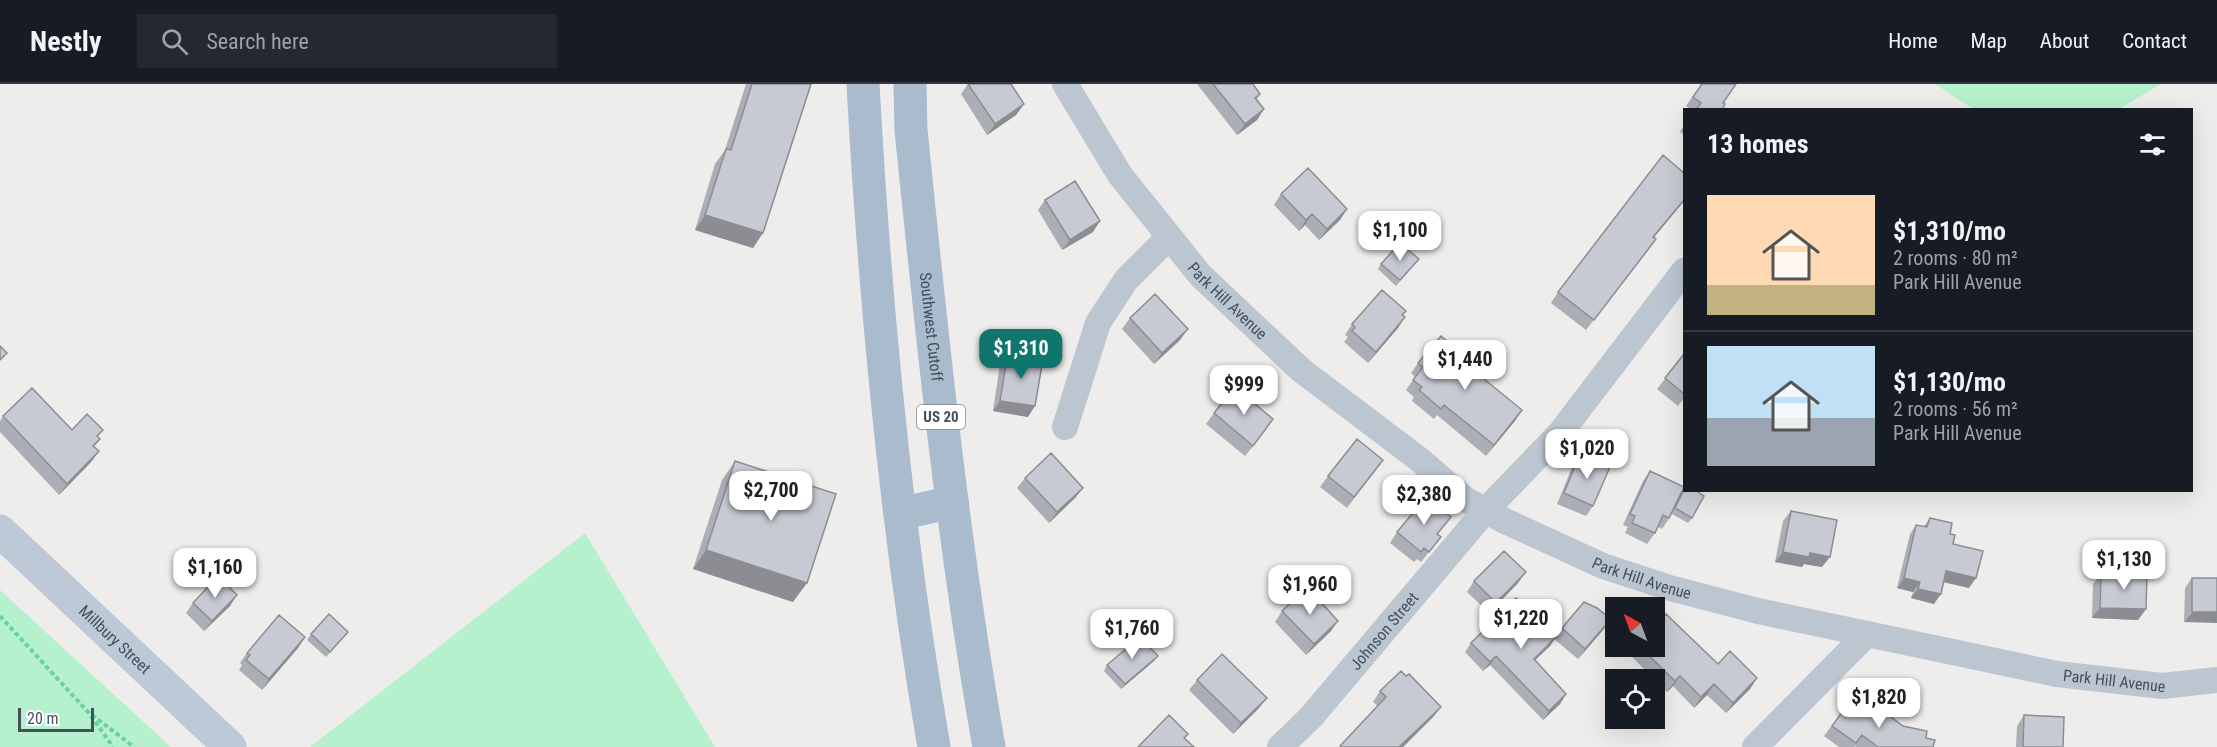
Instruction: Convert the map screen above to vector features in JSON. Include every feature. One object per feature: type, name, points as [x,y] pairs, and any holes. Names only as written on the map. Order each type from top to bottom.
[{"type":"main road","points":[[863,84],[878,313],[890,439],[934,747]]},
{"type":"main road","name":"Southwest Cutoff","points":[[910,84],[911,130],[941,423],[988,747]]},
{"type":"main road","points":[[900,514],[952,502]]},
{"type":"main road","name":"Millbury Street","points":[[0,531],[230,747]]},
{"type":"street","name":"Park Hill Avenue","points":[[1065,84],[1120,175],[1200,274],[1301,369],[1420,460],[1466,500],[1485,511],[1577,556],[1636,578],[1758,611],[1999,664],[2111,682],[2162,686],[2217,680]]},
{"type":"street","points":[[1065,427],[1098,323],[1126,280],[1170,237]]},
{"type":"street","name":"Johnson Street","points":[[1280,747],[1311,717],[1485,511],[1561,432],[1683,272]]},
{"type":"street","points":[[1755,747],[1867,634]]},
{"type":"path","points":[[0,616],[89,713],[113,747]]},
{"type":"path","points":[[89,713],[134,747]]},
{"type":"green space","points":[[1935,84],[2161,84],[2121,108],[1971,108]]},
{"type":"green space","points":[[585,533],[715,747],[310,747]]},
{"type":"green space","points":[[0,590],[171,747],[0,747]]},
{"type":"building","points":[[752,84],[811,84],[763,233],[705,215],[726,149],[731,150]]},
{"type":"building","points":[[968,84],[1011,84],[1024,104],[995,124]]},
{"type":"building","points":[[1213,84],[1253,84],[1260,94],[1255,98],[1264,109],[1245,124]]},
{"type":"building","points":[[1702,84],[1736,84],[1723,103],[1725,104],[1723,108],[1697,108],[1701,103],[1693,97]]},
{"type":"building","points":[[1663,155],[1683,172],[1683,201],[1653,237],[1656,239],[1594,320],[1558,292]]},
{"type":"building","points":[[1308,168],[1347,209],[1327,229],[1312,214],[1306,220],[1281,194]]},
{"type":"building","points":[[1075,181],[1100,221],[1070,240],[1045,200]]},
{"type":"building","points":[[1400,243],[1419,259],[1400,280],[1381,264]]},
{"type":"building","points":[[1382,290],[1406,311],[1402,315],[1405,317],[1376,352],[1352,331],[1355,327],[1352,324]]},
{"type":"building","points":[[1155,294],[1188,329],[1162,353],[1130,318]]},
{"type":"building","points":[[1441,336],[1477,366],[1473,370],[1522,410],[1494,445],[1444,405],[1441,409],[1419,390],[1422,387],[1413,380],[1423,367],[1418,363]]},
{"type":"building","points":[[0,346],[7,353],[0,360]]},
{"type":"building","points":[[1008,353],[1043,359],[1035,406],[1000,401]]},
{"type":"building","points":[[1683,355],[1683,393],[1665,378]]},
{"type":"building","points":[[1235,387],[1273,419],[1253,446],[1214,413]]},
{"type":"building","points":[[32,388],[72,430],[87,414],[103,430],[97,436],[100,439],[93,446],[99,451],[67,484],[3,416]]},
{"type":"building","points":[[1357,439],[1383,460],[1354,497],[1328,476]]},
{"type":"building","points":[[1051,453],[1083,488],[1057,512],[1025,478]]},
{"type":"building","points":[[1580,454],[1610,467],[1593,506],[1564,493]]},
{"type":"building","points":[[735,461],[836,494],[807,583],[706,550]]},
{"type":"building","points":[[1650,471],[1683,487],[1669,518],[1663,515],[1655,533],[1632,523],[1635,516],[1630,514]]},
{"type":"building","points":[[1683,492],[1698,492],[1704,496],[1692,518],[1675,508]]},
{"type":"building","points":[[1428,499],[1451,517],[1437,534],[1441,537],[1429,552],[1424,548],[1421,552],[1397,532],[1422,502],[1425,504]]},
{"type":"building","points":[[1791,511],[1837,520],[1830,557],[1810,553],[1809,557],[1783,552]]},
{"type":"building","points":[[1930,518],[1952,523],[1950,534],[1955,535],[1953,544],[1983,551],[1976,578],[1946,571],[1941,594],[1918,589],[1920,582],[1904,578],[1916,525],[1927,527]]},
{"type":"building","points":[[1504,551],[1526,572],[1496,603],[1474,581]]},
{"type":"building","points":[[2101,573],[2147,574],[2146,609],[2100,608]]},
{"type":"building","points":[[218,576],[237,595],[212,621],[193,603]]},
{"type":"building","points":[[2192,578],[2217,578],[2217,612],[2192,612]]},
{"type":"building","points":[[1307,587],[1338,621],[1314,644],[1282,611]]},
{"type":"building","points":[[1516,598],[1556,637],[1534,659],[1566,694],[1549,711],[1496,656],[1490,662],[1471,643]]},
{"type":"building","points":[[1584,602],[1605,614],[1605,626],[1585,649],[1562,628]]},
{"type":"building","points":[[329,614],[348,632],[330,652],[311,634]]},
{"type":"building","points":[[279,615],[305,637],[269,679],[246,660],[250,655],[247,653]]},
{"type":"building","points":[[1665,615],[1718,664],[1730,651],[1757,678],[1733,703],[1714,684],[1701,697],[1680,676],[1675,681],[1650,657],[1665,657]]},
{"type":"building","points":[[1140,637],[1158,656],[1125,684],[1107,665]]},
{"type":"building","points":[[1222,654],[1267,698],[1241,723],[1197,680]]},
{"type":"building","points":[[1401,671],[1406,676],[1409,674],[1441,707],[1399,747],[1341,747],[1386,697],[1380,691]]},
{"type":"building","points":[[1850,701],[1868,715],[1875,705],[1903,726],[1927,731],[1926,738],[1935,740],[1933,747],[1878,747],[1862,735],[1856,743],[1832,726]]},
{"type":"building","points":[[1169,715],[1188,734],[1184,738],[1194,747],[1138,747]]},
{"type":"building","points":[[2024,715],[2064,717],[2063,747],[2023,747]]}]
